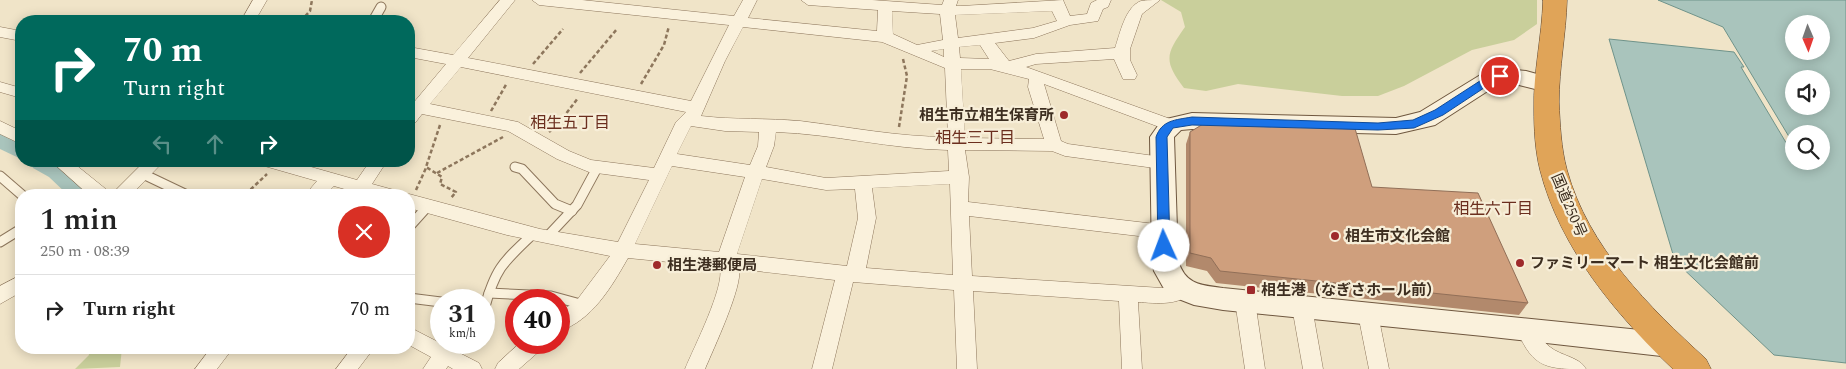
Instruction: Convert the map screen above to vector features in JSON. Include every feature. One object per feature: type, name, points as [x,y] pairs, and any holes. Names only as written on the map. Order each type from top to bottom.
[{"type":"highway","name":"国道250号","points":[[1555,0],[1547,84],[1550,152],[1560,193],[1572,219],[1612,280],[1670,345],[1695,369]]},
{"type":"street","points":[[415,108],[508,0]]},
{"type":"street","points":[[539,0],[885,36],[944,63],[1004,66],[1038,76],[1170,125]]},
{"type":"street","points":[[570,315],[585,305],[637,224],[684,122],[693,114],[717,61],[750,0]]},
{"type":"street","points":[[808,0],[885,6],[949,5],[1010,10],[1056,3],[1065,21]]},
{"type":"street","points":[[917,51],[924,47],[1045,30],[1065,21],[1093,18],[1096,6],[1103,4],[1104,0]]},
{"type":"street","points":[[1129,75],[1121,53],[1135,14],[1140,8],[1154,0]]},
{"type":"street","points":[[252,15],[262,1]]},
{"type":"street","points":[[949,5],[960,177],[962,283],[968,369]]},
{"type":"street","points":[[885,6],[885,36]]},
{"type":"street","points":[[0,32],[15,35]]},
{"type":"street","points":[[985,39],[991,51],[1004,66]]},
{"type":"street","points":[[415,53],[634,96],[725,125],[798,128],[897,141],[1054,145],[1065,150],[1162,163]]},
{"type":"street","points":[[1004,66],[1036,58],[1121,53]]},
{"type":"street","points":[[1038,76],[1036,87],[1054,145]]},
{"type":"street","points":[[1547,84],[1526,78],[1495,78],[1427,119],[1414,124],[1396,126],[1192,121],[1170,125],[1164,130],[1162,137],[1164,232],[1168,274],[1183,289],[1198,295],[1245,302],[1483,324],[1670,345]]},
{"type":"street","points":[[0,87],[15,91]]},
{"type":"street","points":[[415,111],[444,111],[484,119],[517,129],[564,155],[597,168],[658,175]]},
{"type":"street","points":[[695,369],[726,295],[731,274],[727,257],[743,205],[766,146],[768,126]]},
{"type":"street","points":[[0,127],[15,135]]},
{"type":"street","points":[[666,160],[826,184],[960,177]]},
{"type":"street","points":[[66,167],[94,189]]},
{"type":"street","points":[[127,189],[150,167]]},
{"type":"street","points":[[286,167],[368,189]]},
{"type":"street","points":[[361,187],[375,167]]},
{"type":"street","points":[[320,189],[330,179]]},
{"type":"street","points":[[822,369],[867,218],[863,183]]},
{"type":"street","points":[[415,200],[434,209],[540,236],[622,249],[729,262],[962,283],[1128,294],[1168,295],[1179,293],[1183,289]]},
{"type":"street","points":[[961,208],[1164,232]]},
{"type":"street","points":[[0,296],[15,287]]},
{"type":"street","points":[[1128,294],[1132,369]]},
{"type":"street","points":[[1245,302],[1255,369]]},
{"type":"street","points":[[1302,307],[1313,369]]},
{"type":"street","points":[[1368,314],[1379,369]]},
{"type":"street","points":[[1527,330],[1544,362],[1576,369]]},
{"type":"street","points":[[415,338],[472,369]]},
{"type":"street","points":[[205,369],[218,354]]},
{"type":"street","points":[[346,369],[359,354]]},
{"type":"street","points":[[505,369],[522,354]]},
{"type":"lane","points":[[376,15],[381,7]]},
{"type":"lane","points":[[515,167],[522,170],[555,204],[572,211]]},
{"type":"lane","points":[[490,289],[492,280],[505,260],[572,211],[597,168]]},
{"type":"lane","points":[[143,174],[174,189]]},
{"type":"lane","points":[[0,176],[15,189]]},
{"type":"lane","points":[[415,223],[434,209]]},
{"type":"lane","points":[[0,242],[15,233]]},
{"type":"lane","points":[[495,301],[551,296],[585,305]]},
{"type":"lane","points":[[415,299],[430,301]]},
{"type":"path","points":[[306,15],[310,11],[312,0]]},
{"type":"path","points":[[634,96],[664,45],[673,14]]},
{"type":"path","points":[[484,119],[490,114],[519,73],[563,29]]},
{"type":"path","points":[[538,141],[559,123],[578,85],[617,29]]},
{"type":"path","points":[[897,141],[907,76],[906,65],[899,52],[902,44]]},
{"type":"path","points":[[415,190],[426,167],[444,111]]},
{"type":"path","points":[[437,173],[517,129]]},
{"type":"path","points":[[251,189],[269,167]]},
{"type":"path","points":[[426,167],[442,177],[440,184],[456,192],[434,209]]},
{"type":"green space","points":[[1161,0],[1537,0],[1537,24],[1514,40],[1472,50],[1404,86],[1378,96],[1342,96],[1238,84],[1206,91],[1184,88],[1170,64],[1171,51],[1185,27],[1181,12]]},
{"type":"green space","points":[[121,354],[120,367],[75,369],[89,355]]},
{"type":"water","points":[[1658,0],[1846,0],[1846,363],[1774,355],[1675,261],[1609,39],[1734,52],[1785,141],[1785,170],[1830,170],[1830,125],[1785,125],[1785,130],[1723,27]]},
{"type":"building","name":"相生市文化会館","points":[[1208,121],[1354,125],[1372,187],[1478,193],[1528,303],[1220,271],[1211,258],[1190,253],[1190,132]]},
{"type":"waterway","points":[[0,137],[15,146]]},
{"type":"waterway","points":[[54,167],[80,189]]},
{"type":"place","name":"相生市立相生保育所","points":[[1064,115]]},
{"type":"place","name":"相生市文化会館","points":[[1335,236]]},
{"type":"place","name":"ファミリーマート 相生文化会館前","points":[[1520,263]]},
{"type":"place","name":"相生港郵便局","points":[[657,265]]},
{"type":"place","name":"相生港（なぎさホール前）","points":[[1251,290]]},
{"type":"district","name":"相生五丁目","points":[[570,122]]},
{"type":"district","name":"相生三丁目","points":[[975,137]]},
{"type":"district","name":"相生六丁目","points":[[1493,208]]},
{"type":"route","points":[[1164,246],[1162,137],[1164,130],[1170,125],[1176,122],[1192,121],[1378,126],[1414,124],[1439,112],[1490,79],[1500,76]]}]
